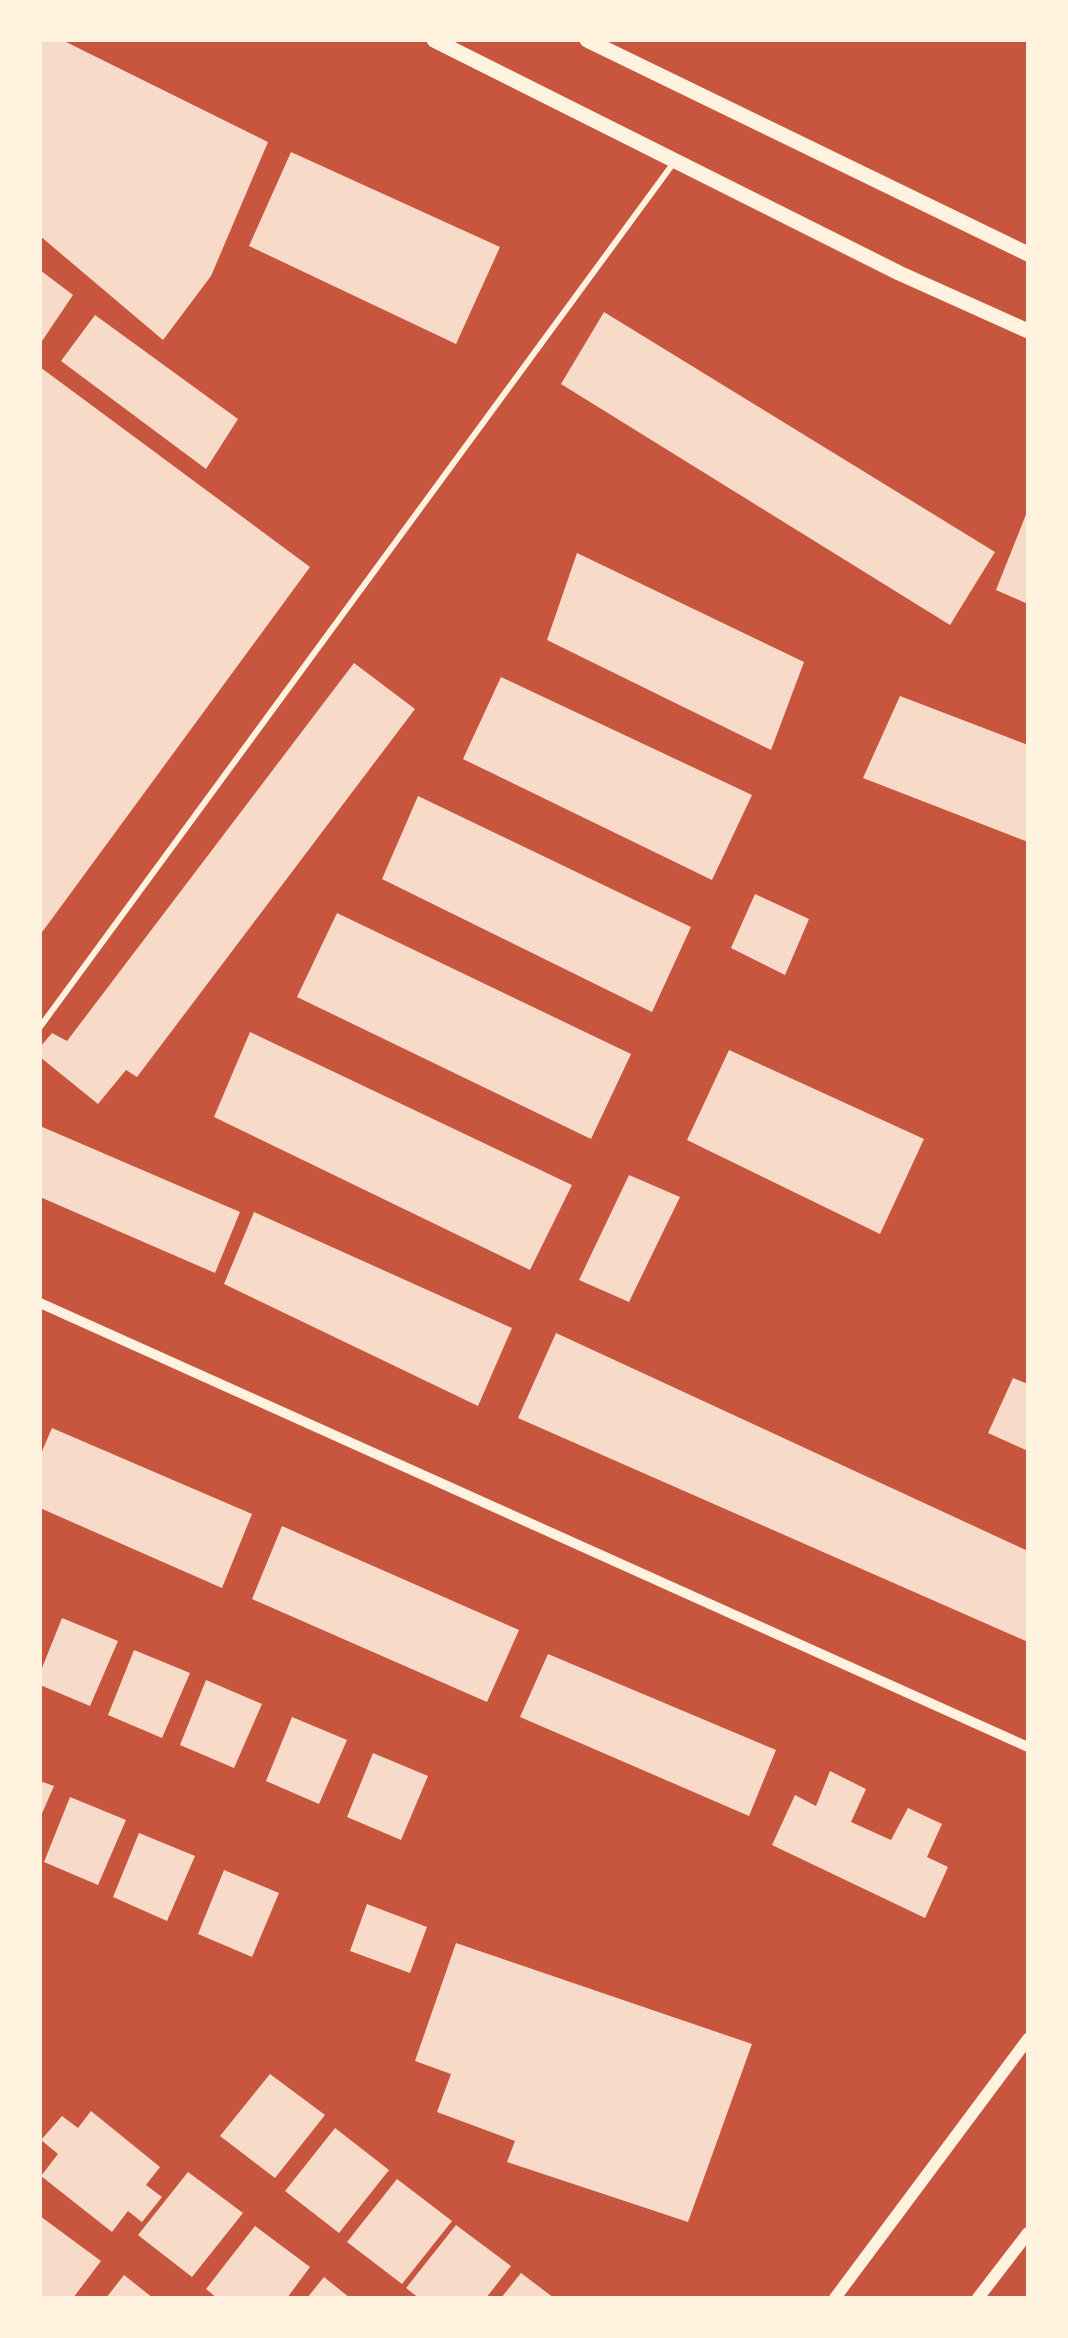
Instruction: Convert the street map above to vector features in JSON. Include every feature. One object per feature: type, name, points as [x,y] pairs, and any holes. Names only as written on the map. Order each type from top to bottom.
[{"type":"main road","points":[[434,40],[899,273],[1028,331]]},
{"type":"main road","points":[[587,40],[1028,254]]},
{"type":"main road","points":[[835,2298],[1028,2039]]},
{"type":"main road","points":[[978,2298],[1028,2233]]},
{"type":"street","points":[[40,1027],[675,161]]},
{"type":"street","points":[[40,1304],[1028,1747]]},
{"type":"building","points":[[40,40],[62,40],[268,142],[211,276],[163,340],[40,236]]},
{"type":"building","points":[[291,152],[500,247],[456,344],[249,246]]},
{"type":"building","points":[[40,270],[73,295],[40,344]]},
{"type":"building","points":[[604,312],[995,552],[950,625],[561,384]]},
{"type":"building","points":[[95,315],[238,419],[206,469],[61,361]]},
{"type":"building","points":[[40,367],[310,567],[40,935]]},
{"type":"building","points":[[1028,512],[1028,604],[996,590]]},
{"type":"building","points":[[577,553],[804,662],[771,750],[547,640]]},
{"type":"building","points":[[354,663],[415,709],[137,1077],[126,1070],[98,1104],[40,1057],[40,1047],[52,1033],[67,1041]]},
{"type":"building","points":[[501,677],[752,795],[712,880],[463,759]]},
{"type":"building","points":[[900,696],[1028,745],[1028,842],[863,778]]},
{"type":"building","points":[[418,796],[691,927],[652,1012],[382,879]]},
{"type":"building","points":[[755,894],[809,919],[785,975],[731,948]]},
{"type":"building","points":[[337,913],[631,1054],[591,1139],[297,997]]},
{"type":"building","points":[[250,1032],[572,1185],[530,1270],[214,1117]]},
{"type":"building","points":[[729,1050],[924,1139],[880,1234],[687,1140]]},
{"type":"building","points":[[40,1126],[240,1212],[215,1273],[40,1197]]},
{"type":"building","points":[[629,1175],[680,1197],[629,1302],[579,1280]]},
{"type":"building","points":[[254,1212],[512,1328],[478,1406],[224,1284]]},
{"type":"building","points":[[556,1333],[1028,1551],[1028,1642],[518,1418]]},
{"type":"building","points":[[1013,1378],[1028,1384],[1028,1451],[988,1433]]},
{"type":"building","points":[[52,1428],[252,1514],[222,1588],[40,1508],[40,1456]]},
{"type":"building","points":[[282,1526],[519,1630],[487,1702],[252,1599]]},
{"type":"building","points":[[62,1618],[118,1641],[90,1706],[40,1685],[40,1673]]},
{"type":"building","points":[[134,1650],[190,1673],[162,1738],[108,1715]]},
{"type":"building","points":[[548,1654],[776,1750],[749,1816],[520,1717]]},
{"type":"building","points":[[206,1680],[262,1704],[234,1768],[180,1745]]},
{"type":"building","points":[[292,1717],[347,1740],[319,1804],[266,1781]]},
{"type":"building","points":[[373,1753],[428,1776],[401,1840],[347,1817]]},
{"type":"building","points":[[830,1771],[866,1789],[851,1822],[891,1840],[908,1808],[942,1824],[927,1857],[948,1867],[925,1918],[772,1845],[795,1795],[816,1806]]},
{"type":"building","points":[[40,1781],[54,1786],[40,1818]]},
{"type":"building","points":[[70,1797],[126,1820],[98,1885],[44,1862]]},
{"type":"building","points":[[139,1833],[195,1856],[167,1921],[113,1897]]},
{"type":"building","points":[[224,1870],[279,1893],[252,1957],[198,1934]]},
{"type":"building","points":[[367,1904],[427,1927],[410,1973],[350,1951]]},
{"type":"building","points":[[456,1943],[752,2044],[688,2222],[507,2162],[515,2141],[437,2112],[451,2074],[415,2061]]},
{"type":"building","points":[[270,2074],[325,2115],[275,2178],[220,2136]]},
{"type":"building","points":[[91,2111],[160,2167],[146,2185],[162,2197],[142,2222],[128,2211],[112,2232],[41,2176],[58,2154],[41,2140],[62,2116],[78,2128]]},
{"type":"building","points":[[335,2128],[389,2170],[339,2233],[285,2191]]},
{"type":"building","points":[[188,2172],[243,2213],[192,2277],[138,2235]]},
{"type":"building","points":[[397,2179],[452,2221],[402,2284],[347,2242]]},
{"type":"building","points":[[40,2216],[101,2261],[73,2298],[40,2298]]},
{"type":"building","points":[[456,2225],[511,2266],[486,2298],[419,2298],[406,2288]]},
{"type":"building","points":[[255,2226],[310,2267],[287,2298],[217,2298],[206,2289]]},
{"type":"building","points":[[521,2273],[554,2298],[501,2298]]},
{"type":"building","points":[[124,2275],[153,2298],[106,2298]]},
{"type":"building","points":[[324,2277],[350,2298],[307,2298]]}]
